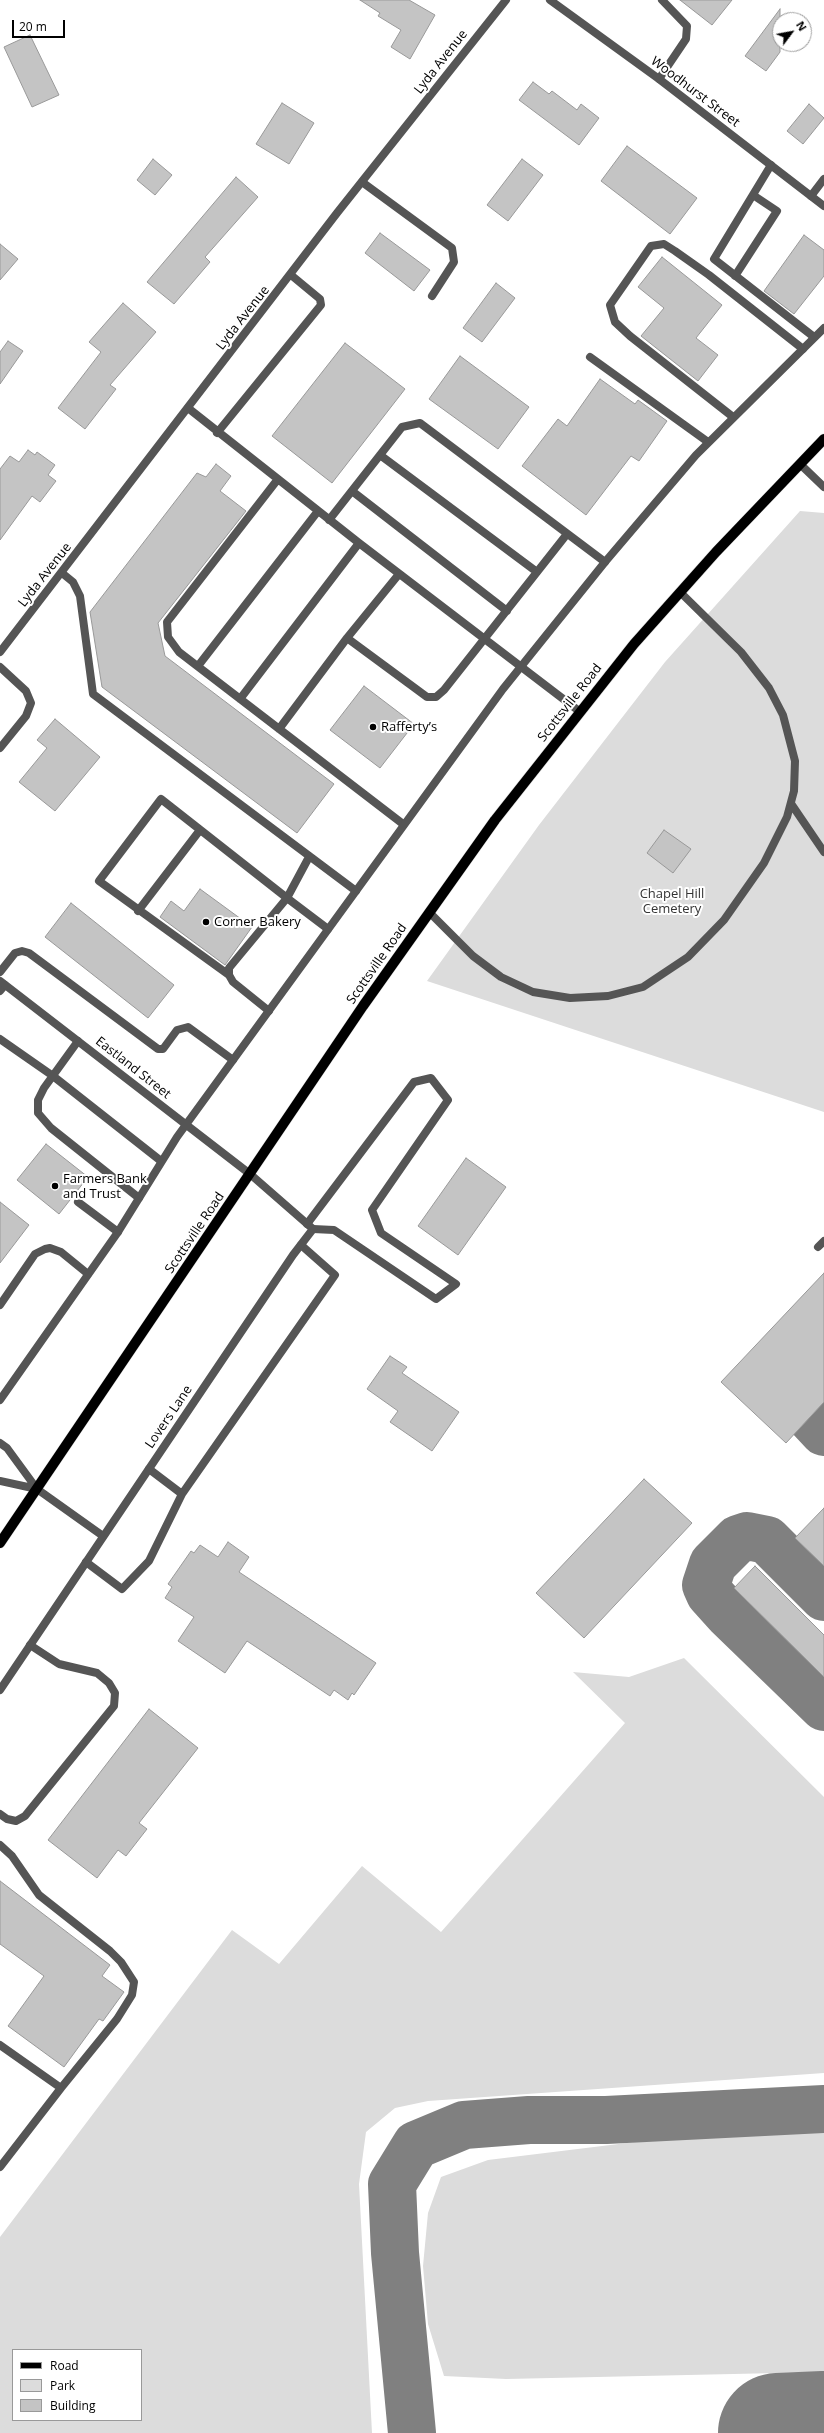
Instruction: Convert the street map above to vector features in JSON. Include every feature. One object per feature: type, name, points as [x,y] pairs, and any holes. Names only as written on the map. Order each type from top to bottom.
[{"type":"main road","name":"Scottsville Road","points":[[0,1543],[429,912],[495,820],[579,711],[680,592],[824,439]]},
{"type":"street","name":"Lyda Avenue","points":[[0,652],[292,276],[362,182],[506,0]]},
{"type":"street","name":"Woodhurst Street","points":[[550,0],[659,79],[824,206]]},
{"type":"street","points":[[659,79],[686,39],[687,26],[662,0]]},
{"type":"street","points":[[771,165],[714,259],[814,337]]},
{"type":"street","points":[[811,196],[824,179]]},
{"type":"street","points":[[362,182],[452,248],[454,262],[432,296]]},
{"type":"street","points":[[735,276],[777,211],[753,195]]},
{"type":"street","points":[[732,417],[630,336],[615,322],[610,305],[652,246],[664,244],[674,250],[709,275],[803,349]]},
{"type":"street","points":[[217,433],[321,305],[320,299],[292,276]]},
{"type":"street","points":[[0,1400],[118,1232],[161,1161],[186,1124],[403,824],[520,667],[605,562],[708,442],[824,328]]},
{"type":"street","points":[[590,357],[708,442]]},
{"type":"street","points":[[188,408],[217,433],[329,520],[484,640],[579,711]]},
{"type":"street","points":[[329,520],[402,427],[420,423],[605,562]]},
{"type":"street","points":[[380,456],[537,572]]},
{"type":"street","points":[[800,464],[824,487]]},
{"type":"street","points":[[278,480],[167,622],[168,637],[179,652],[403,824]]},
{"type":"street","points":[[352,491],[507,611]]},
{"type":"street","points":[[198,666],[318,511]]},
{"type":"street","points":[[347,638],[427,697],[436,697],[444,690],[567,534]]},
{"type":"street","points":[[240,699],[359,543]]},
{"type":"street","points":[[62,573],[73,582],[80,596],[93,694],[356,891]]},
{"type":"street","points":[[279,729],[347,638],[399,574]]},
{"type":"street","points":[[429,912],[477,960],[517,986],[533,992],[570,998],[589,998],[626,993],[643,987],[674,968],[701,945],[721,924],[764,863],[792,805],[796,776],[795,761],[788,730],[777,701],[751,663],[680,592]]},
{"type":"street","points":[[0,666],[26,691],[31,703],[26,716],[0,748]]},
{"type":"street","points":[[269,1011],[233,982],[229,975],[138,911],[99,881],[161,799],[328,929]]},
{"type":"street","points":[[792,805],[824,852]]},
{"type":"street","points":[[138,911],[200,830]]},
{"type":"street","points":[[229,975],[229,968],[287,898],[309,857]]},
{"type":"street","points":[[0,972],[16,953],[22,951],[29,953],[158,1049],[163,1049],[177,1030],[188,1027],[233,1060]]},
{"type":"street","name":"Eastland Street","points":[[2,986],[78,1041],[250,1174]]},
{"type":"street","points":[[0,1039],[53,1076],[161,1161]]},
{"type":"street","points":[[78,1041],[38,1100],[38,1113],[51,1128],[139,1198]]},
{"type":"street","points":[[250,1174],[306,1224],[313,1229],[334,1230],[436,1299],[456,1284],[381,1233],[372,1210],[448,1100],[431,1078],[414,1082],[306,1224]]},
{"type":"street","points":[[78,1202],[118,1232]]},
{"type":"street","name":"Lovers Lane","points":[[0,1690],[103,1536],[313,1229]]},
{"type":"street","points":[[86,1562],[122,1589],[149,1561],[182,1494],[335,1275],[301,1245]]},
{"type":"street","points":[[0,1305],[35,1254],[45,1249],[50,1248],[61,1252],[88,1274]]},
{"type":"street","points":[[0,1443],[7,1448],[37,1489],[103,1536]]},
{"type":"street","points":[[149,1469],[182,1494]]},
{"type":"street","points":[[0,1481],[37,1489]]},
{"type":"street","points":[[0,1814],[7,1819],[16,1821],[25,1816],[114,1706],[115,1693],[109,1683],[97,1673],[59,1664],[30,1645]]},
{"type":"street","points":[[0,1845],[12,1856],[39,1895],[110,1951],[122,1962],[134,1982],[132,1995],[117,2019],[0,2167]]},
{"type":"street","points":[[0,2045],[61,2088]]},
{"type":"green space","name":"Chapel Hill Cemetery","points":[[800,511],[824,513],[824,1112],[427,981],[539,825],[665,662]]},
{"type":"green space","points":[[684,1658],[824,1797],[824,2073],[428,2101],[395,2108],[366,2132],[359,2184],[372,2433],[0,2433],[0,2237],[232,1930],[279,1964],[362,1866],[441,1932],[625,1723],[573,1672],[629,1677]]},
{"type":"green space","points":[[824,2125],[824,2372],[506,2379],[444,2376],[428,2324],[423,2266],[428,2213],[441,2177],[488,2160],[749,2128]]},
{"type":"building","points":[[360,0],[409,0],[435,15],[410,59],[391,47],[401,30],[378,16],[380,13]]},
{"type":"building","points":[[680,0],[732,0],[712,25]]},
{"type":"building","points":[[772,20],[772,52],[780,52],[766,71],[745,56]]},
{"type":"building","points":[[30,35],[59,95],[32,107],[4,47]]},
{"type":"building","points":[[533,82],[549,94],[552,91],[577,110],[581,104],[599,118],[579,145],[519,100]]},
{"type":"building","points":[[282,103],[314,123],[289,164],[256,144]]},
{"type":"building","points":[[809,104],[824,118],[803,144],[787,131]]},
{"type":"building","points":[[627,146],[697,198],[670,234],[601,181]]},
{"type":"building","points":[[153,159],[172,175],[155,195],[137,180]]},
{"type":"building","points":[[522,159],[543,175],[508,221],[487,205]]},
{"type":"building","points":[[236,177],[258,197],[205,257],[210,262],[174,304],[147,282]]},
{"type":"building","points":[[380,233],[430,270],[414,291],[365,253]]},
{"type":"building","points":[[804,235],[824,250],[824,276],[794,314],[764,291]]},
{"type":"building","points":[[0,244],[18,259],[0,280]]},
{"type":"building","points":[[662,257],[722,305],[696,338],[718,355],[698,381],[641,336],[664,308],[638,287]]},
{"type":"building","points":[[496,283],[515,298],[482,342],[463,328]]},
{"type":"building","points":[[123,303],[156,332],[110,385],[116,389],[85,429],[58,408],[101,352],[89,342]]},
{"type":"building","points":[[8,341],[23,351],[0,384],[0,352]]},
{"type":"building","points":[[345,343],[405,389],[332,483],[272,436]]},
{"type":"building","points":[[460,356],[529,407],[498,449],[429,399]]},
{"type":"building","points":[[600,379],[635,404],[638,400],[667,421],[639,461],[631,456],[586,515],[522,466],[558,419],[567,426]]},
{"type":"building","points":[[28,450],[35,455],[37,452],[55,465],[48,475],[56,481],[40,502],[32,496],[0,540],[0,469],[10,456],[19,462]]},
{"type":"building","points":[[216,464],[231,476],[220,491],[246,511],[158,623],[165,656],[334,784],[297,833],[102,687],[90,612],[197,473],[206,477]]},
{"type":"building","points":[[364,686],[414,724],[380,768],[330,730]]},
{"type":"building","points":[[55,719],[100,757],[55,811],[19,782],[47,748],[37,740]]},
{"type":"building","points":[[664,830],[691,849],[673,873],[647,853]]},
{"type":"building","name":"Corner Bakery","points":[[200,889],[252,927],[225,965],[160,917],[171,901],[184,911]]},
{"type":"building","points":[[71,903],[174,985],[148,1018],[45,937]]},
{"type":"building","points":[[46,1144],[88,1177],[59,1214],[17,1180]]},
{"type":"building","points":[[466,1158],[506,1187],[458,1255],[418,1226]]},
{"type":"building","points":[[0,1202],[29,1225],[0,1263]]},
{"type":"building","points":[[824,1273],[824,1402],[786,1443],[721,1382]]},
{"type":"building","points":[[390,1356],[407,1367],[402,1373],[459,1412],[432,1451],[390,1422],[398,1411],[367,1389]]},
{"type":"building","points":[[644,1479],[692,1523],[584,1638],[536,1593]]},
{"type":"building","points":[[824,1508],[824,1566],[795,1538]]},
{"type":"building","points":[[228,1542],[249,1557],[239,1572],[376,1663],[354,1695],[352,1693],[348,1700],[334,1690],[330,1696],[247,1641],[225,1673],[178,1641],[194,1617],[165,1598],[172,1587],[168,1584],[191,1551],[194,1553],[200,1545],[218,1557]]},
{"type":"building","points":[[755,1566],[824,1635],[824,1677],[734,1588]]},
{"type":"building","points":[[149,1709],[198,1748],[139,1823],[147,1829],[126,1856],[118,1850],[97,1878],[48,1840]]},
{"type":"building","points":[[0,1881],[110,1965],[102,1976],[124,1992],[103,2021],[99,2019],[64,2067],[8,2026],[44,1976],[0,1944]]},
{"type":"taxiway","points":[[810,1417],[824,1432]]},
{"type":"taxiway","points":[[824,1597],[767,1540],[747,1536],[738,1539],[713,1564],[706,1585],[710,1594],[728,1614],[824,1707]]},
{"type":"taxiway","points":[[412,2433],[395,2253],[392,2184],[416,2145],[464,2125],[529,2120],[606,2120],[824,2109]]},
{"type":"runway","points":[[778,2433],[824,2431]]},
{"type":"place","name":"Rafferty’s","points":[[373,727]]},
{"type":"place","name":"Corner Bakery","points":[[206,922]]},
{"type":"place","name":"Farmers Bank and Trust","points":[[55,1186]]}]
